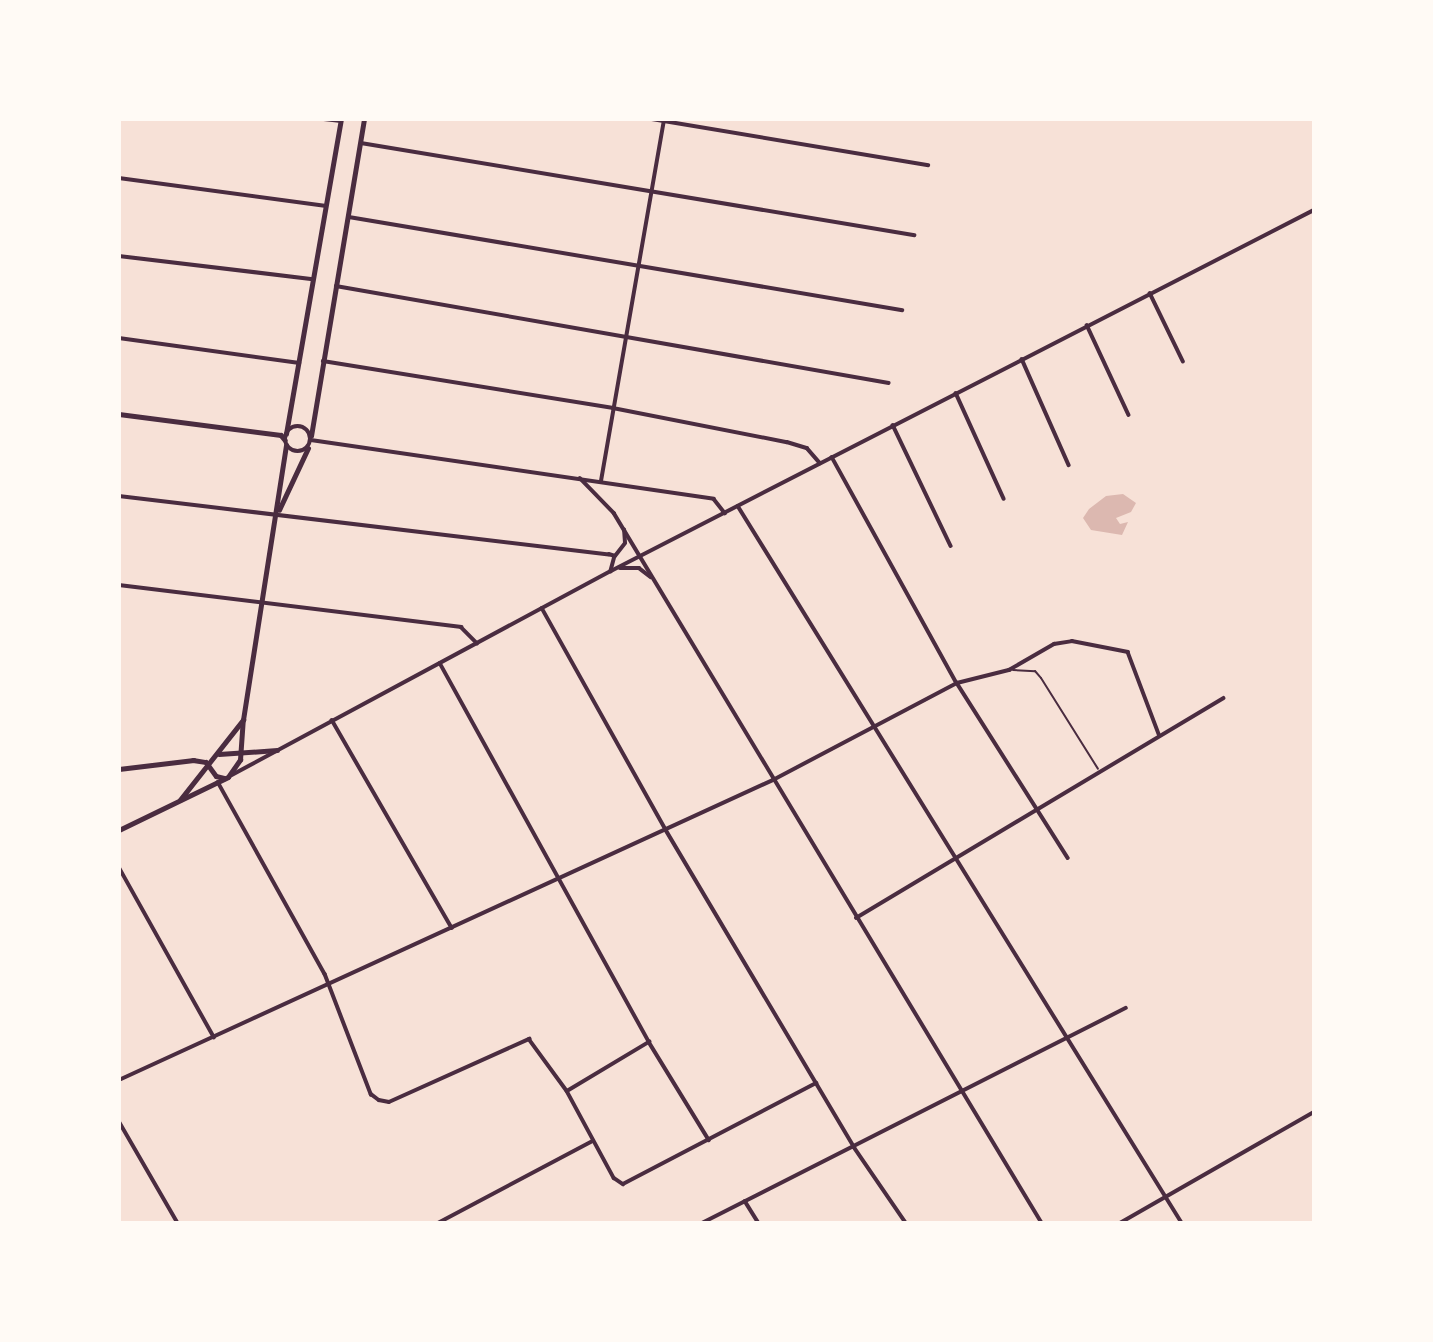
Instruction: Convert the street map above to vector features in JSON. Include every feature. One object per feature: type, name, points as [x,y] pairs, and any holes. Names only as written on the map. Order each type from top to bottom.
[{"type":"street","points":[[228,777],[241,752],[243,720],[277,514],[286,440],[341,120],[324,119]]},
{"type":"street","points":[[277,514],[311,438],[364,119]]},
{"type":"street","points":[[652,119],[928,165]]},
{"type":"street","points":[[601,481],[663,120]]},
{"type":"street","points":[[361,143],[914,235]]},
{"type":"street","points":[[119,178],[326,206]]},
{"type":"street","points":[[119,830],[228,777],[611,571],[1314,210]]},
{"type":"street","points":[[349,217],[640,262],[902,310]]},
{"type":"street","points":[[119,256],[313,278]]},
{"type":"street","points":[[336,286],[889,383]]},
{"type":"street","points":[[1150,293],[1183,361]]},
{"type":"street","points":[[1087,325],[1129,415]]},
{"type":"street","points":[[119,338],[299,363]]},
{"type":"street","points":[[1022,359],[1069,465]]},
{"type":"street","points":[[322,361],[613,408],[787,442],[807,448],[820,463]]},
{"type":"street","points":[[956,393],[1004,499]]},
{"type":"street","points":[[119,414],[281,435],[296,452],[308,448]]},
{"type":"street","points":[[893,425],[951,546]]},
{"type":"street","points":[[286,440],[299,426],[311,438],[714,499],[725,513]]},
{"type":"street","points":[[832,457],[957,683],[1068,859]]},
{"type":"street","points":[[580,478],[604,500],[624,528],[958,1091],[1042,1223]]},
{"type":"street","points":[[119,496],[615,556]]},
{"type":"street","points":[[738,506],[1182,1223]]},
{"type":"street","points":[[611,571],[615,556],[625,543],[624,528]]},
{"type":"street","points":[[611,571],[639,568],[656,582]]},
{"type":"street","points":[[119,585],[461,627],[477,643]]},
{"type":"street","points":[[542,608],[666,830],[854,1147],[906,1223]]},
{"type":"street","points":[[119,1080],[773,780],[957,683],[1009,670],[1054,644],[1072,641],[1121,648],[1133,660],[1159,734]]},
{"type":"street","points":[[440,663],[649,1042],[709,1140]]},
{"type":"street","points":[[856,918],[1098,769],[1223,698]]},
{"type":"street","points":[[180,800],[243,720]]},
{"type":"street","points":[[332,720],[452,928]]},
{"type":"street","points":[[217,755],[276,750]]},
{"type":"street","points":[[119,769],[193,760],[209,765],[216,776],[228,777]]},
{"type":"street","points":[[218,782],[326,975],[327,985],[371,1094],[379,1100],[389,1102],[528,1038],[567,1091],[614,1178],[623,1184],[816,1083]]},
{"type":"street","points":[[119,867],[214,1037]]},
{"type":"street","points":[[702,1223],[1066,1036],[1126,1008]]},
{"type":"street","points":[[567,1091],[649,1042]]},
{"type":"street","points":[[1120,1223],[1314,1112]]},
{"type":"street","points":[[119,1121],[178,1223]]},
{"type":"street","points":[[438,1223],[593,1141]]},
{"type":"street","points":[[745,1201],[760,1223]]},
{"type":"lane","points":[[1009,670],[1035,671],[1098,769]]},
{"type":"shaded area","points":[[1123,494],[1136,503],[1131,512],[1116,518],[1120,524],[1128,522],[1122,535],[1091,530],[1083,518],[1089,509],[1106,496]]}]
